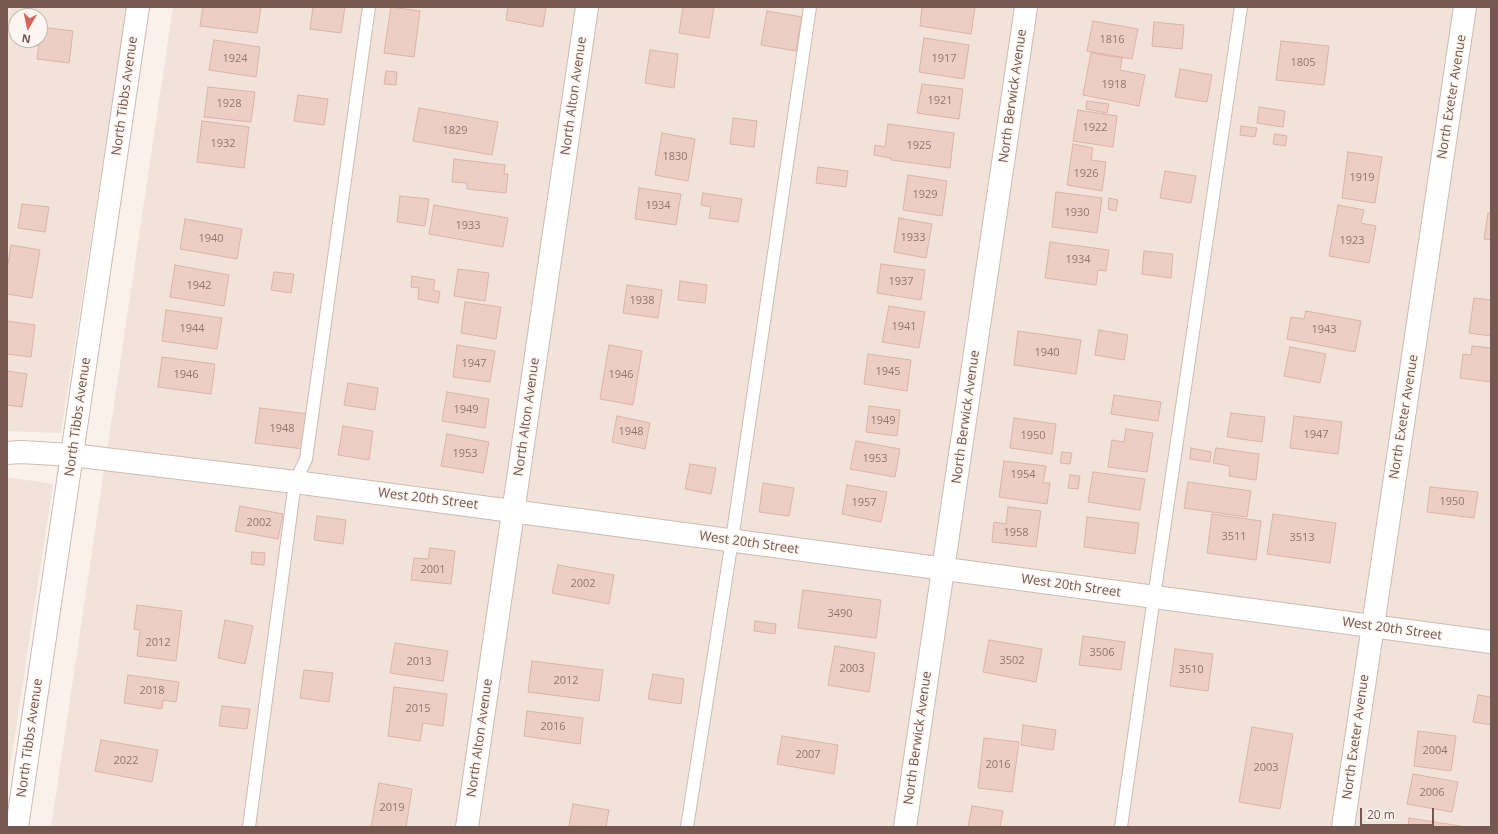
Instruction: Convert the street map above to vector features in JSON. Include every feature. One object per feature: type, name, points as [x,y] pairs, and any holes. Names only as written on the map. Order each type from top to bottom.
[{"type":"street","name":"North Tibbs Avenue","points":[[17,827],[138,7]]},
{"type":"street","name":"North Alton Avenue","points":[[467,827],[586,7]]},
{"type":"street","name":"North Berwick Avenue","points":[[905,827],[1026,7]]},
{"type":"street","name":"North Exeter Avenue","points":[[1343,827],[1465,7]]},
{"type":"street","name":"West 20th Street","points":[[7,453],[72,455],[295,482],[514,510],[1491,642]]},
{"type":"lane","points":[[249,827],[295,482],[306,459],[369,7]]},
{"type":"lane","points":[[687,827],[732,540],[810,7]]},
{"type":"lane","points":[[1121,827],[1241,7]]},
{"type":"shaded area","points":[[7,7],[127,7],[61,433],[7,431]]},
{"type":"shaded area","points":[[173,7],[1491,7],[1491,827],[51,827]]},
{"type":"shaded area","points":[[7,477],[53,484],[7,788]]},
{"type":"building","points":[[203,7],[261,7],[257,33],[200,26]]},
{"type":"building","points":[[313,7],[345,7],[341,33],[310,29]]},
{"type":"building","points":[[391,7],[420,11],[414,57],[384,53]]},
{"type":"building","points":[[508,7],[546,7],[543,27],[506,20]]},
{"type":"building","points":[[683,7],[714,7],[709,38],[679,33]]},
{"type":"building","points":[[922,7],[975,7],[971,34],[920,26]]},
{"type":"building","points":[[767,11],[802,17],[796,51],[761,45]]},
{"type":"building","points":[[1093,21],[1138,29],[1132,59],[1087,51]]},
{"type":"building","points":[[1154,22],[1184,25],[1182,49],[1152,46]]},
{"type":"building","points":[[48,28],[73,31],[69,63],[37,59],[38,48],[48,48]]},
{"type":"building","points":[[924,38],[969,45],[964,79],[919,72]]},
{"type":"building","points":[[214,40],[260,47],[256,77],[209,70]]},
{"type":"building","points":[[1281,41],[1329,46],[1324,85],[1276,80]]},
{"type":"building","points":[[650,50],[678,54],[674,88],[645,83]]},
{"type":"building","points":[[1091,53],[1122,58],[1120,70],[1145,75],[1139,106],[1083,95]]},
{"type":"building","points":[[1180,69],[1212,75],[1207,102],[1175,97]]},
{"type":"building","points":[[386,71],[397,72],[396,85],[384,84]]},
{"type":"building","points":[[922,84],[963,89],[959,119],[917,113]]},
{"type":"building","points":[[208,87],[255,92],[251,122],[204,117]]},
{"type":"building","points":[[298,95],[328,99],[324,125],[294,121]]},
{"type":"building","points":[[1087,101],[1109,104],[1107,113],[1086,109]]},
{"type":"building","points":[[1259,107],[1285,111],[1283,127],[1257,123]]},
{"type":"building","points":[[419,108],[498,122],[492,155],[413,141]]},
{"type":"building","points":[[1078,110],[1117,116],[1113,147],[1073,141]]},
{"type":"building","points":[[733,118],[757,121],[754,147],[730,144]]},
{"type":"building","points":[[202,121],[249,127],[244,168],[197,162]]},
{"type":"building","points":[[888,124],[954,133],[950,168],[891,160],[891,158],[874,155],[875,145],[885,147]]},
{"type":"building","points":[[1241,126],[1257,128],[1255,137],[1240,135]]},
{"type":"building","points":[[662,133],[695,139],[688,181],[655,175]]},
{"type":"building","points":[[1275,134],[1287,136],[1285,146],[1273,144]]},
{"type":"building","points":[[1073,144],[1093,148],[1091,160],[1106,162],[1102,191],[1067,185]]},
{"type":"building","points":[[1348,152],[1382,157],[1375,203],[1342,198]]},
{"type":"building","points":[[454,159],[505,165],[504,174],[508,174],[506,193],[467,189],[467,183],[452,182]]},
{"type":"building","points":[[818,167],[848,171],[846,187],[816,183]]},
{"type":"building","points":[[1165,171],[1196,176],[1191,203],[1160,198]]},
{"type":"building","points":[[908,175],[947,181],[942,216],[903,210]]},
{"type":"building","points":[[639,188],[681,194],[676,225],[635,219]]},
{"type":"building","points":[[1056,192],[1102,198],[1097,233],[1052,227]]},
{"type":"building","points":[[703,193],[742,199],[738,222],[709,218],[711,207],[701,205]]},
{"type":"building","points":[[400,196],[429,199],[425,226],[397,222]]},
{"type":"building","points":[[1109,198],[1118,200],[1116,211],[1108,209]]},
{"type":"building","points":[[22,204],[49,207],[45,232],[18,228]]},
{"type":"building","points":[[434,205],[508,218],[503,247],[429,234]]},
{"type":"building","points":[[1338,205],[1364,210],[1361,223],[1376,226],[1369,263],[1329,256]]},
{"type":"building","points":[[1488,213],[1491,213],[1491,240],[1484,239]]},
{"type":"building","points":[[899,218],[932,224],[926,258],[894,252]]},
{"type":"building","points":[[185,219],[242,229],[237,259],[180,249]]},
{"type":"building","points":[[1050,242],[1109,250],[1106,271],[1098,270],[1096,285],[1045,278]]},
{"type":"building","points":[[11,245],[40,250],[32,298],[7,294],[7,270]]},
{"type":"building","points":[[1144,251],[1173,254],[1171,278],[1142,274]]},
{"type":"building","points":[[881,264],[925,270],[921,300],[877,293]]},
{"type":"building","points":[[175,265],[229,275],[224,306],[170,297]]},
{"type":"building","points":[[458,269],[489,273],[485,301],[454,296]]},
{"type":"building","points":[[274,272],[294,274],[291,293],[271,290]]},
{"type":"building","points":[[412,276],[435,280],[433,290],[440,292],[438,303],[418,299],[419,288],[411,287]]},
{"type":"building","points":[[680,281],[707,285],[705,303],[678,300]]},
{"type":"building","points":[[627,285],[662,290],[658,318],[623,313]]},
{"type":"building","points":[[1474,298],[1491,300],[1491,336],[1469,333]]},
{"type":"building","points":[[465,302],[501,307],[496,339],[461,333]]},
{"type":"building","points":[[889,306],[925,312],[919,348],[882,342]]},
{"type":"building","points":[[166,310],[222,318],[217,349],[162,341]]},
{"type":"building","points":[[1306,311],[1361,321],[1355,352],[1287,339],[1291,317],[1304,319]]},
{"type":"building","points":[[7,321],[35,325],[31,357],[7,354]]},
{"type":"building","points":[[1099,330],[1128,335],[1124,360],[1095,355]]},
{"type":"building","points":[[1018,331],[1081,340],[1076,374],[1014,365]]},
{"type":"building","points":[[457,345],[495,351],[490,382],[453,377]]},
{"type":"building","points":[[609,345],[642,351],[633,405],[600,399]]},
{"type":"building","points":[[1472,346],[1491,348],[1491,382],[1460,378],[1463,354],[1471,355]]},
{"type":"building","points":[[1290,347],[1326,354],[1320,383],[1284,376]]},
{"type":"building","points":[[868,354],[911,360],[907,391],[864,384]]},
{"type":"building","points":[[162,357],[215,364],[211,394],[158,387]]},
{"type":"building","points":[[7,371],[27,374],[22,407],[7,405]]},
{"type":"building","points":[[348,383],[378,388],[375,410],[344,405]]},
{"type":"building","points":[[447,392],[489,399],[485,428],[442,421]]},
{"type":"building","points":[[1114,395],[1161,402],[1158,421],[1111,414]]},
{"type":"building","points":[[869,406],[900,410],[897,436],[866,432]]},
{"type":"building","points":[[260,408],[308,414],[304,449],[255,443]]},
{"type":"building","points":[[1231,413],[1265,417],[1262,442],[1227,437]]},
{"type":"building","points":[[617,416],[650,423],[645,449],[612,442]]},
{"type":"building","points":[[1294,416],[1342,422],[1338,454],[1290,448]]},
{"type":"building","points":[[1014,418],[1056,424],[1052,454],[1010,448]]},
{"type":"building","points":[[343,426],[373,431],[369,460],[338,455]]},
{"type":"building","points":[[1126,429],[1153,433],[1147,472],[1108,467],[1112,440],[1124,442]]},
{"type":"building","points":[[447,434],[489,442],[483,473],[441,466]]},
{"type":"building","points":[[856,441],[900,449],[895,477],[850,469]]},
{"type":"building","points":[[1191,448],[1211,452],[1210,462],[1190,459]]},
{"type":"building","points":[[1216,448],[1259,454],[1256,480],[1229,476],[1230,466],[1213,463]]},
{"type":"building","points":[[1062,452],[1072,453],[1070,464],[1060,463]]},
{"type":"building","points":[[1004,461],[1046,466],[1043,483],[1050,483],[1047,504],[999,497]]},
{"type":"building","points":[[690,464],[716,468],[711,494],[685,489]]},
{"type":"building","points":[[1093,472],[1145,479],[1140,510],[1088,502]]},
{"type":"building","points":[[1070,475],[1080,476],[1078,489],[1068,488]]},
{"type":"building","points":[[1188,482],[1251,491],[1247,517],[1184,508]]},
{"type":"building","points":[[763,483],[794,488],[789,516],[759,512]]},
{"type":"building","points":[[847,485],[887,492],[881,522],[842,514]]},
{"type":"building","points":[[1430,487],[1478,492],[1474,518],[1427,512]]},
{"type":"building","points":[[240,506],[283,514],[278,539],[235,531]]},
{"type":"building","points":[[1008,507],[1041,511],[1036,547],[992,542],[994,522],[1006,524]]},
{"type":"building","points":[[1212,514],[1261,521],[1256,560],[1207,553]]},
{"type":"building","points":[[1273,514],[1336,523],[1330,563],[1267,554]]},
{"type":"building","points":[[317,516],[346,520],[343,544],[314,540]]},
{"type":"building","points":[[1087,517],[1139,523],[1135,554],[1084,547]]},
{"type":"building","points":[[430,548],[455,551],[451,584],[411,580],[414,558],[428,559]]},
{"type":"building","points":[[252,552],[265,553],[264,565],[251,564]]},
{"type":"building","points":[[558,565],[614,575],[609,604],[552,593]]},
{"type":"building","points":[[803,590],[881,600],[876,638],[798,628]]},
{"type":"building","points":[[137,605],[182,611],[176,661],[137,656],[140,630],[134,629]]},
{"type":"building","points":[[225,620],[253,626],[245,664],[218,658]]},
{"type":"building","points":[[755,621],[776,624],[775,634],[754,631]]},
{"type":"building","points":[[1083,636],[1125,642],[1121,670],[1079,665]]},
{"type":"building","points":[[989,640],[1042,649],[1036,682],[983,672]]},
{"type":"building","points":[[395,643],[448,651],[443,681],[390,673]]},
{"type":"building","points":[[835,646],[875,653],[869,692],[828,685]]},
{"type":"building","points":[[1175,649],[1213,654],[1208,691],[1170,686]]},
{"type":"building","points":[[532,661],[603,670],[599,701],[528,692]]},
{"type":"building","points":[[304,670],[333,673],[329,702],[300,698]]},
{"type":"building","points":[[653,674],[684,679],[681,704],[648,699]]},
{"type":"building","points":[[128,675],[179,682],[176,702],[163,700],[162,709],[124,703]]},
{"type":"building","points":[[394,687],[447,694],[443,726],[423,723],[420,741],[388,736]]},
{"type":"building","points":[[1478,695],[1491,697],[1491,725],[1473,722]]},
{"type":"building","points":[[222,706],[250,709],[247,729],[219,726]]},
{"type":"building","points":[[527,711],[583,718],[580,744],[524,736]]},
{"type":"building","points":[[1023,725],[1056,730],[1053,750],[1021,745]]},
{"type":"building","points":[[1252,727],[1293,734],[1280,809],[1239,802]]},
{"type":"building","points":[[1418,731],[1456,736],[1451,771],[1414,766]]},
{"type":"building","points":[[782,736],[838,745],[834,774],[777,764]]},
{"type":"building","points":[[984,738],[1019,742],[1012,792],[978,788]]},
{"type":"building","points":[[101,740],[158,750],[152,782],[95,771]]},
{"type":"building","points":[[1413,774],[1458,782],[1452,812],[1407,804]]},
{"type":"building","points":[[379,783],[412,789],[406,827],[371,827]]},
{"type":"building","points":[[573,804],[609,810],[606,827],[569,826]]},
{"type":"building","points":[[972,806],[1003,811],[1000,827],[968,827]]},
{"type":"building","points":[[1409,818],[1467,827],[1408,827]]}]
